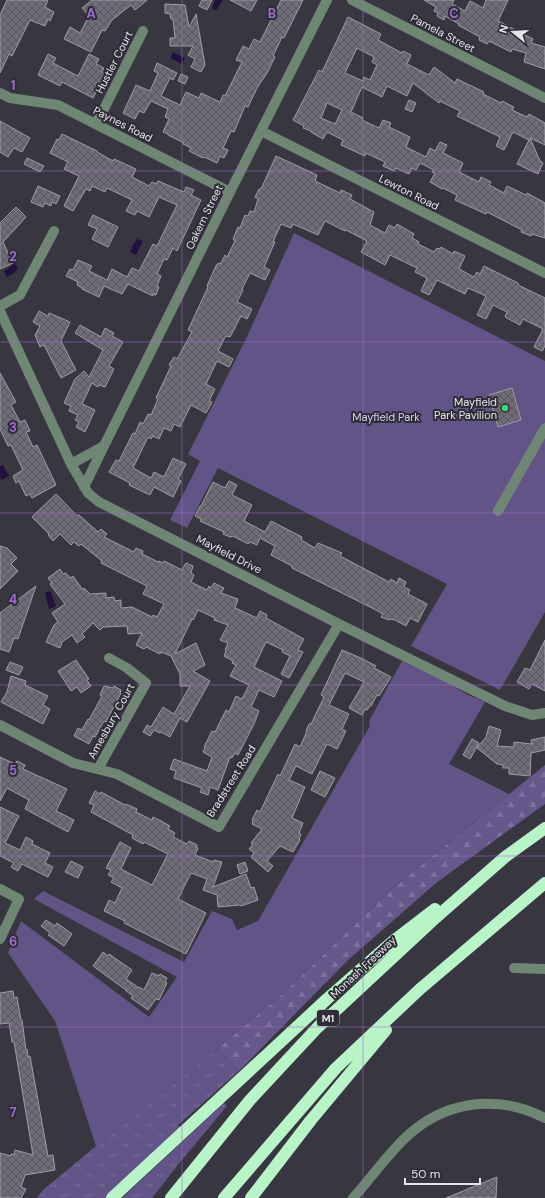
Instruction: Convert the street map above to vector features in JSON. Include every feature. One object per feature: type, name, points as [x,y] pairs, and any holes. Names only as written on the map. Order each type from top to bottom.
[{"type":"highway","name":"Monash Freeway","points":[[171,1198],[250,1100],[317,1028],[432,921],[505,857],[545,828]]},
{"type":"highway","points":[[112,1198],[327,999],[392,942],[505,857]]},
{"type":"highway","points":[[224,1198],[336,1068],[420,989],[545,883]]},
{"type":"highway","points":[[251,1198],[311,1120],[420,989]]},
{"type":"street","name":"Oakern Street","points":[[84,487],[230,192],[328,0]]},
{"type":"street","name":"Pamela Street","points":[[352,0],[545,98]]},
{"type":"street","name":"Hustler Court","points":[[95,123],[101,115],[143,31]]},
{"type":"street","name":"Paynes Road","points":[[0,93],[10,98],[58,105],[230,192]]},
{"type":"street","name":"Lewton Road","points":[[261,131],[545,273]]},
{"type":"street","points":[[0,306],[20,295],[54,230]]},
{"type":"street","name":"Mayfield Drive","points":[[0,311],[71,464],[88,493],[99,502],[339,624],[505,706],[532,715],[545,713]]},
{"type":"street","points":[[498,511],[545,428]]},
{"type":"street","points":[[71,464],[104,446]]},
{"type":"street","name":"Bradstreet Road","points":[[0,725],[73,763],[116,774],[219,828],[339,624]]},
{"type":"street","name":"Amesbury Court","points":[[98,769],[146,682],[127,668],[108,658]]},
{"type":"street","points":[[0,889],[19,899],[0,939]]},
{"type":"street","points":[[514,968],[545,969]]},
{"type":"street","points":[[353,1198],[402,1140],[425,1122],[450,1110],[469,1105],[494,1103],[522,1108],[545,1118]]},
{"type":"green space","name":"Mayfield Park","points":[[294,233],[545,361],[545,612],[500,690],[411,646],[447,584],[218,468],[187,528],[170,520],[200,461],[188,454],[245,341]]},
{"type":"green space","points":[[402,661],[446,682],[468,695],[485,702],[449,764],[509,794],[394,887],[281,995],[192,1070],[96,1146],[55,1021],[8,953],[21,921],[149,1017],[177,977],[34,899],[43,891],[184,962],[212,911],[232,919],[237,930],[258,921],[370,726],[369,721]]},
{"type":"green space","points":[[545,765],[545,804],[436,883],[348,960],[239,1071],[218,1048],[281,995],[394,887]]},
{"type":"green space","points":[[218,1048],[239,1071],[178,1125],[180,1128],[106,1198],[37,1198],[43,1190],[96,1146]]},
{"type":"green space","points":[[224,1103],[227,1106],[152,1198],[122,1198]]},
{"type":"shaded area","points":[[215,0],[223,0],[216,11],[212,8]]},
{"type":"shaded area","points":[[173,52],[185,58],[182,64],[170,58]]},
{"type":"shaded area","points":[[137,239],[143,241],[136,255],[130,252]]},
{"type":"shaded area","points":[[14,263],[18,269],[7,277],[4,271]]},
{"type":"shaded area","points":[[3,465],[9,476],[2,480],[0,477],[0,466]]},
{"type":"shaded area","points":[[50,591],[56,606],[49,609],[45,593]]},
{"type":"building","points":[[7,0],[48,0],[45,7],[54,12],[50,21],[48,19],[45,26],[30,20],[12,56],[9,54],[0,73],[0,15]]},
{"type":"building","points":[[92,0],[147,0],[135,10],[131,5],[112,20],[105,31],[102,30],[91,52],[64,39],[70,27],[80,33],[89,16],[82,8]]},
{"type":"building","points":[[202,0],[212,0],[207,10],[199,6]]},
{"type":"building","points":[[230,0],[257,0],[251,11]]},
{"type":"building","points":[[281,0],[303,0],[284,38],[282,37],[273,56],[275,57],[267,73],[257,88],[248,107],[245,106],[234,132],[231,131],[223,148],[228,150],[224,158],[220,156],[217,163],[204,157],[203,158],[189,151],[191,148],[183,144],[184,143],[163,132],[169,119],[165,117],[168,109],[151,101],[144,113],[139,111],[135,119],[123,113],[136,85],[150,91],[158,73],[154,71],[157,63],[177,73],[173,80],[170,78],[161,96],[180,105],[186,92],[199,98],[201,93],[220,102],[223,95],[225,96],[242,62],[236,60],[243,46],[249,49],[254,39],[260,42]]},
{"type":"building","points":[[424,0],[454,0],[452,4],[465,11],[470,1],[483,8],[486,0],[508,0],[498,21],[533,39],[531,43],[545,47],[545,69],[524,62],[526,53],[512,49],[511,52],[489,41],[487,44],[479,40],[480,37],[445,16],[444,20],[437,16],[438,13],[434,11],[436,7]]},
{"type":"building","points":[[165,4],[185,5],[189,27],[196,14],[205,65],[201,72],[191,67],[195,59],[188,55],[193,46],[170,46],[170,38],[175,38],[173,19],[171,19],[170,14],[165,13]]},
{"type":"building","points":[[348,17],[381,34],[378,40],[402,53],[403,51],[411,55],[407,64],[429,75],[434,67],[455,83],[457,79],[484,92],[483,94],[501,103],[502,101],[514,107],[512,110],[527,117],[529,114],[545,123],[545,145],[530,138],[540,161],[543,163],[538,174],[517,164],[529,140],[513,132],[504,150],[496,146],[500,137],[457,116],[460,111],[440,101],[439,103],[413,83],[407,96],[387,86],[382,97],[362,87],[351,112],[363,118],[362,120],[379,128],[383,120],[391,123],[389,127],[410,137],[406,147],[426,157],[430,148],[435,151],[440,142],[447,145],[443,153],[463,163],[459,172],[479,182],[481,177],[491,182],[489,185],[504,193],[507,186],[526,195],[527,193],[545,203],[545,238],[532,234],[531,236],[521,232],[522,230],[487,212],[486,214],[455,200],[457,195],[430,182],[435,173],[432,172],[434,170],[420,163],[416,170],[412,168],[409,174],[396,168],[394,171],[383,166],[385,162],[366,153],[365,156],[341,145],[343,140],[327,132],[323,139],[311,131],[303,128],[304,126],[293,120],[319,70],[322,72]],"holes":[[[357,48],[374,57],[372,62],[377,65],[370,80],[364,77],[363,81],[345,73]],[[327,103],[342,110],[335,124],[321,118]]]},
{"type":"building","points":[[48,54],[56,58],[53,63],[78,76],[89,54],[99,59],[96,64],[104,68],[102,72],[105,74],[93,98],[62,82],[60,86],[38,75]]},
{"type":"building","points":[[181,74],[188,77],[185,84],[178,81]]},
{"type":"building","points":[[409,100],[416,103],[412,112],[405,109]]},
{"type":"building","points":[[0,121],[30,138],[22,152],[14,148],[8,157],[0,152]]},
{"type":"building","points":[[62,134],[97,151],[113,161],[114,159],[136,169],[132,177],[149,186],[152,182],[156,184],[158,181],[184,192],[186,187],[194,190],[191,195],[201,200],[177,251],[173,248],[167,260],[164,259],[157,274],[161,276],[157,286],[159,287],[156,295],[153,294],[153,296],[128,284],[122,294],[104,286],[99,297],[82,289],[77,285],[78,282],[66,276],[70,269],[73,270],[78,260],[92,266],[89,271],[107,280],[112,269],[127,277],[132,268],[139,271],[153,244],[157,246],[177,205],[159,197],[149,217],[137,211],[135,215],[126,211],[132,200],[107,188],[105,192],[92,186],[90,191],[86,189],[73,211],[64,206],[79,176],[64,169],[68,162],[50,153],[57,139],[59,140]]},
{"type":"building","points":[[276,156],[317,175],[315,181],[340,193],[341,190],[352,195],[350,199],[374,212],[370,225],[385,233],[389,225],[395,228],[397,224],[414,234],[412,238],[419,242],[418,244],[434,252],[437,248],[440,249],[441,247],[453,254],[454,251],[465,256],[459,269],[474,277],[477,272],[480,274],[484,266],[545,298],[545,346],[542,351],[534,347],[543,329],[523,319],[520,325],[505,317],[507,312],[493,305],[486,319],[477,315],[486,296],[468,288],[465,294],[437,280],[429,295],[421,291],[427,278],[415,272],[417,268],[390,255],[385,265],[361,252],[367,241],[346,230],[345,231],[325,221],[318,235],[293,224],[291,228],[281,224],[264,267],[270,270],[265,280],[250,273],[242,289],[243,290],[237,302],[252,309],[247,319],[241,316],[230,337],[225,337],[218,351],[233,359],[229,367],[217,361],[206,384],[215,389],[209,401],[212,402],[206,413],[191,405],[180,427],[174,424],[171,431],[164,428],[159,439],[153,436],[151,439],[148,437],[133,468],[151,478],[154,472],[164,477],[173,458],[186,464],[178,479],[181,481],[173,497],[154,487],[150,495],[129,485],[130,483],[109,472],[116,460],[119,461],[133,433],[135,434],[140,422],[143,424],[148,414],[151,415],[158,399],[156,398],[171,366],[169,365],[174,357],[177,359],[192,332],[188,330],[215,268],[217,264],[221,263],[225,255],[227,257],[235,241],[233,239],[238,227],[240,228],[245,215],[248,216],[250,211],[254,212],[258,199],[255,197],[259,189],[261,189]]},
{"type":"building","points":[[27,158],[44,166],[40,172],[24,164]]},
{"type":"building","points":[[38,186],[60,196],[56,204],[52,202],[51,206],[45,203],[43,207],[31,202]]},
{"type":"building","points":[[16,207],[26,217],[3,242],[13,263],[0,269],[0,223]]},
{"type":"building","points":[[93,215],[118,227],[108,247],[92,239],[97,229],[88,225]]},
{"type":"building","points":[[39,311],[48,316],[49,313],[70,322],[61,341],[76,370],[61,378],[44,345],[40,347],[35,335],[40,326],[33,322]]},
{"type":"building","points":[[80,325],[101,337],[105,328],[114,333],[112,336],[123,342],[109,366],[114,369],[105,387],[99,385],[98,387],[92,383],[82,404],[95,410],[85,432],[76,427],[79,422],[75,420],[78,415],[69,411],[71,406],[64,403],[75,379],[84,371],[89,377],[103,350],[75,333]]},
{"type":"building","points":[[0,373],[16,402],[11,405],[20,422],[25,420],[30,431],[26,432],[33,447],[37,445],[56,485],[32,498],[30,494],[26,496],[19,481],[16,483],[13,476],[23,470],[11,445],[8,446],[0,429]]},
{"type":"building","name":"Mayfield Park Pavilion","points":[[512,388],[521,420],[498,427],[489,395]]},
{"type":"building","points":[[229,481],[237,485],[232,495],[252,505],[244,521],[265,532],[271,521],[302,537],[301,540],[315,548],[318,543],[342,553],[340,556],[389,582],[391,579],[397,583],[399,578],[406,582],[404,587],[410,590],[408,594],[427,604],[418,622],[410,618],[406,626],[395,620],[389,620],[381,617],[383,614],[292,568],[292,566],[271,555],[275,546],[260,538],[257,545],[250,542],[248,544],[233,536],[230,537],[223,534],[224,532],[200,521],[201,519],[195,516],[213,482],[225,488]]},
{"type":"building","points":[[56,494],[77,516],[79,515],[98,532],[101,529],[107,534],[104,537],[134,552],[136,548],[143,551],[142,554],[158,562],[163,563],[164,561],[182,570],[186,563],[193,566],[191,573],[194,575],[191,582],[207,590],[209,586],[211,588],[214,583],[224,588],[221,593],[238,599],[235,608],[257,618],[260,611],[267,615],[266,618],[304,639],[298,650],[303,652],[289,678],[281,674],[290,656],[282,652],[283,650],[266,642],[254,667],[282,681],[274,697],[259,690],[251,707],[259,711],[254,724],[238,755],[235,753],[232,758],[230,757],[218,790],[210,787],[208,795],[200,792],[202,788],[174,778],[176,771],[170,769],[174,759],[207,771],[212,757],[203,752],[204,747],[212,731],[215,732],[226,710],[229,712],[236,696],[242,699],[249,685],[230,676],[236,665],[232,663],[233,661],[224,656],[228,643],[220,640],[228,625],[214,620],[215,618],[198,610],[175,654],[196,643],[205,665],[193,671],[210,681],[187,722],[180,718],[170,737],[154,730],[150,736],[143,732],[147,725],[151,727],[163,707],[174,714],[190,686],[180,686],[180,674],[171,656],[161,652],[160,654],[146,647],[144,649],[136,645],[142,633],[128,634],[127,626],[103,627],[100,630],[93,623],[82,634],[85,637],[77,643],[72,635],[62,642],[60,648],[46,642],[54,625],[58,622],[52,613],[65,604],[50,584],[52,583],[48,578],[60,569],[63,574],[66,573],[70,578],[73,576],[83,590],[84,588],[90,594],[106,593],[106,598],[114,597],[115,601],[121,600],[121,608],[132,607],[152,617],[153,615],[157,617],[164,604],[143,594],[147,586],[101,563],[102,561],[81,544],[79,546],[74,542],[71,545],[60,534],[53,541],[48,535],[49,534],[32,517]]},
{"type":"building","points":[[0,546],[7,548],[17,558],[11,564],[18,571],[0,589]]},
{"type":"building","points":[[36,586],[18,639],[14,638],[9,652],[0,649],[0,613]]},
{"type":"building","points":[[545,640],[545,691],[532,684],[529,689],[517,682],[525,668],[530,670]]},
{"type":"building","points":[[342,650],[376,666],[374,668],[391,677],[379,696],[377,695],[371,706],[367,710],[365,709],[362,715],[349,708],[364,682],[345,673],[329,705],[349,714],[342,729],[346,731],[337,749],[327,744],[312,774],[296,766],[289,780],[305,787],[292,818],[303,823],[299,833],[301,834],[300,840],[293,852],[280,846],[267,861],[273,866],[268,872],[251,857],[254,853],[249,849],[253,844],[251,843],[262,829],[252,824],[252,820],[257,810],[260,812],[278,774],[280,776],[295,744],[300,747],[309,724],[311,724],[324,697],[321,695]]},
{"type":"building","points":[[76,660],[89,679],[87,680],[91,686],[81,693],[77,687],[71,691],[58,671]]},
{"type":"building","points":[[10,662],[23,667],[19,675],[6,670]]},
{"type":"building","points":[[11,676],[26,681],[25,685],[48,696],[43,705],[50,709],[43,724],[1,702],[7,692]]},
{"type":"building","points":[[104,686],[113,688],[114,686],[121,690],[121,693],[106,722],[104,721],[95,737],[93,736],[89,744],[74,736],[78,728],[82,730],[88,719],[89,720],[102,696],[100,695]]},
{"type":"building","points":[[489,726],[501,730],[497,746],[514,747],[514,742],[532,744],[531,740],[545,737],[545,750],[531,753],[530,776],[509,774],[509,768],[503,768],[503,765],[497,764],[477,748],[486,737]]},
{"type":"building","points":[[472,739],[479,743],[470,759],[463,755]]},
{"type":"building","points":[[0,757],[15,764],[17,761],[25,765],[23,769],[67,789],[56,811],[74,820],[68,832],[25,809],[29,800],[7,788],[0,801]]},
{"type":"building","points":[[320,771],[335,778],[325,797],[311,790]]},
{"type":"building","points":[[95,791],[100,794],[101,792],[125,805],[126,804],[137,809],[136,812],[152,820],[153,817],[170,826],[168,829],[175,833],[173,837],[187,844],[189,841],[197,845],[196,847],[198,848],[195,855],[213,862],[214,860],[222,862],[213,887],[246,874],[251,888],[254,887],[258,900],[241,906],[218,907],[217,895],[203,890],[207,879],[191,873],[178,899],[206,913],[186,954],[124,923],[125,921],[104,911],[109,900],[115,903],[122,888],[111,882],[114,878],[108,875],[111,870],[106,868],[120,842],[131,848],[121,869],[152,885],[168,854],[144,842],[143,844],[132,838],[133,835],[91,812],[94,805],[89,803]]},
{"type":"building","points":[[0,807],[19,816],[5,843],[20,850],[26,837],[33,841],[32,844],[50,853],[45,863],[53,867],[48,877],[22,864],[18,871],[11,867],[14,863],[0,856]]},
{"type":"building","points":[[71,861],[83,867],[78,878],[65,872]]},
{"type":"building","points":[[245,862],[248,871],[240,874],[237,865]]},
{"type":"building","points":[[46,920],[55,926],[57,923],[72,934],[64,946],[48,935],[50,933],[41,926]]},
{"type":"building","points":[[103,952],[108,956],[109,954],[132,970],[126,979],[139,988],[144,990],[152,973],[159,976],[160,974],[167,978],[165,982],[167,983],[159,1000],[156,999],[148,1010],[131,998],[133,996],[126,990],[93,966]]},
{"type":"building","points":[[13,991],[14,998],[17,997],[26,1050],[27,1049],[28,1057],[30,1056],[48,1156],[53,1155],[55,1170],[25,1175],[21,1187],[26,1189],[21,1198],[0,1198],[0,1153],[11,1156],[11,1154],[14,1155],[15,1150],[33,1155],[14,1042],[12,1042],[9,1023],[0,1024],[0,993]]},
{"type":"building","points":[[497,1177],[496,1198],[446,1198]]},
{"type":"place","name":"Mayfield Park Pavilion","points":[[505,408]]}]
